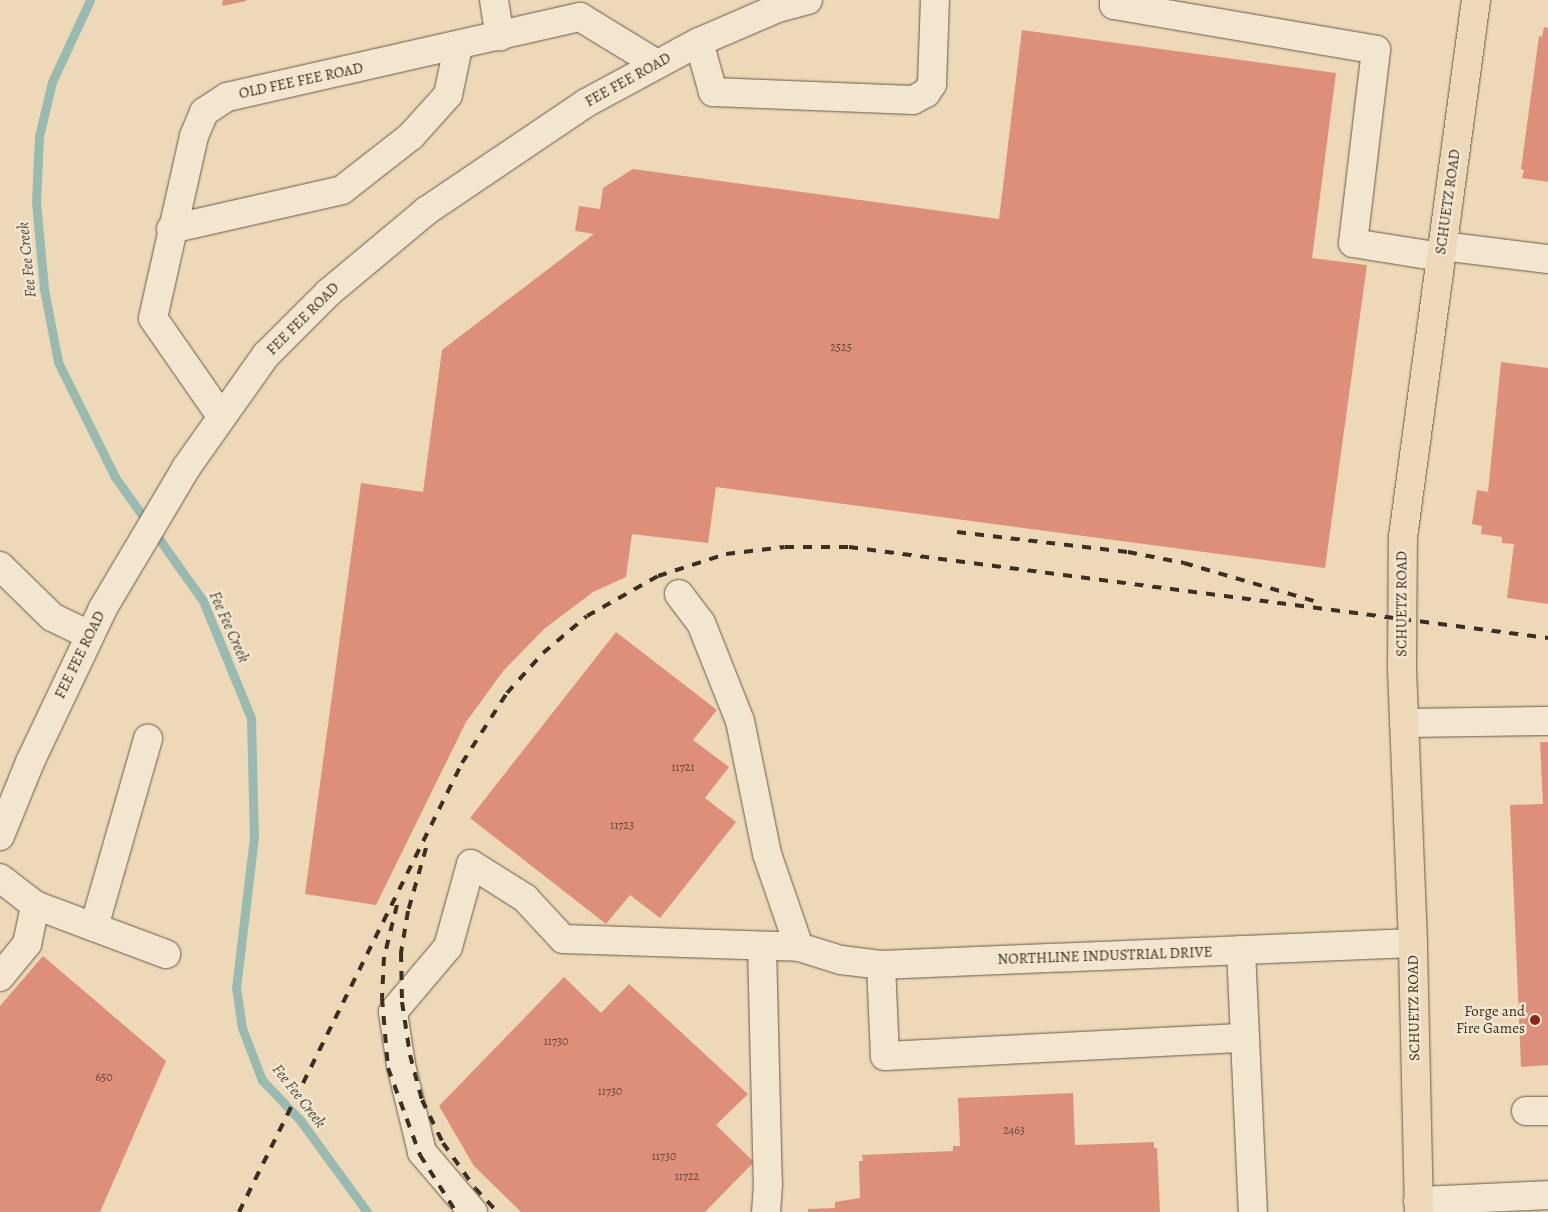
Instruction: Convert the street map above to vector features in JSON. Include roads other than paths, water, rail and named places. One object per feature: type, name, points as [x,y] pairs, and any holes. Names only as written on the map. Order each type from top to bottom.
[{"type":"main road","name":"SCHUETZ ROAD","points":[[1418,1207],[1413,943],[1404,723],[1403,537],[1476,0]]},
{"type":"street","points":[[494,0],[500,37]]},
{"type":"street","name":"FEE FEE ROAD","points":[[0,836],[89,635],[103,608],[186,468],[266,355],[328,292],[426,211],[586,103],[699,42],[778,8],[808,0]]},
{"type":"street","points":[[699,42],[713,92],[913,100],[926,93],[932,84],[935,0]]},
{"type":"street","points":[[1114,0],[1114,5],[1376,50],[1353,243],[1441,252],[1548,259]]},
{"type":"street","name":"OLD FEE FEE ROAD","points":[[222,416],[153,318],[171,229],[200,120],[204,112],[228,97],[458,47],[580,17],[658,64]]},
{"type":"street","points":[[171,229],[342,190],[412,136],[448,95],[458,47]]},
{"type":"street","points":[[0,566],[52,617],[89,635]]},
{"type":"street","points":[[679,594],[701,623],[740,721],[767,854],[799,948]]},
{"type":"street","points":[[1404,723],[1548,722]]},
{"type":"street","points":[[94,927],[148,739]]},
{"type":"street","name":"NORTHLINE INDUSTRIAL DRIVE","points":[[474,1212],[422,1152],[401,1065],[393,1012],[448,946],[470,864],[525,898],[563,939],[799,948],[841,960],[881,965],[1413,943]]},
{"type":"street","points":[[0,878],[35,905],[166,954]]},
{"type":"street","points":[[0,977],[27,944],[35,905]]},
{"type":"street","points":[[762,946],[768,1184],[766,1212]]},
{"type":"street","points":[[1241,950],[1253,1212]]},
{"type":"street","points":[[881,965],[886,1056],[1245,1038]]},
{"type":"street","points":[[1418,1207],[1548,1195]]},
{"type":"waterway","name":"Fee Fee Creek","points":[[90,0],[52,82],[39,136],[36,202],[44,289],[58,362],[115,477],[203,601],[251,718],[254,837],[236,987],[242,1028],[262,1080],[300,1120],[367,1212]]},
{"type":"railway","points":[[957,532],[1128,552],[1184,563],[1314,601]]},
{"type":"railway","points":[[239,1212],[462,763],[507,693],[543,653],[587,616],[658,576],[726,554],[785,547],[849,547],[1548,638]]},
{"type":"railway","points":[[426,848],[408,911],[401,953],[402,1002],[410,1055],[422,1100],[443,1143],[475,1188],[497,1212]]},
{"type":"railway","points":[[397,905],[384,957],[382,998],[388,1068],[420,1155],[456,1212]]},
{"type":"place","name":"Forge and Fire Games","points":[[1535,1020]]}]
